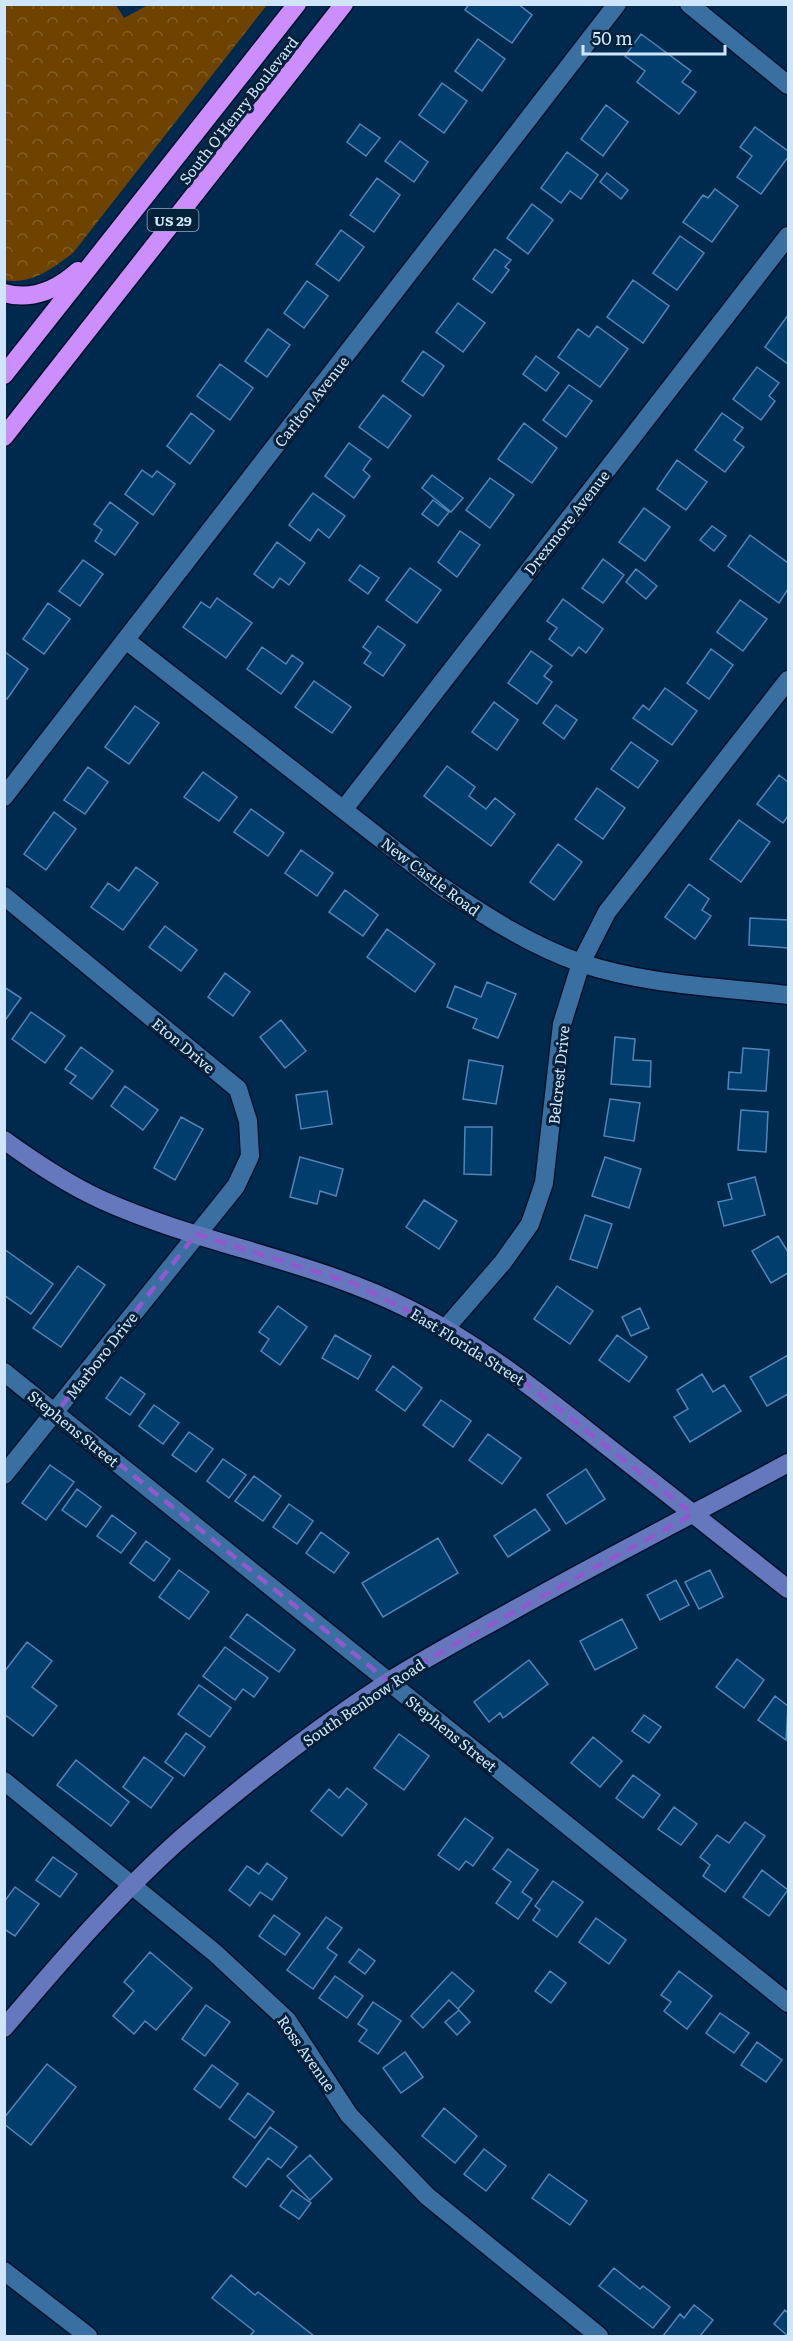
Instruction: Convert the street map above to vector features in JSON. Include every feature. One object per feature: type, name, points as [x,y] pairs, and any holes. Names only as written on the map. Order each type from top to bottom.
[{"type":"highway","name":"South O'Henry Boulevard","points":[[4,375],[297,4]]},
{"type":"highway","name":"South O'Henry Boulevard","points":[[4,437],[344,4]]},
{"type":"highway","points":[[4,293],[13,296],[43,293],[68,280],[106,246]]},
{"type":"main road","name":"East Florida Street","points":[[4,1140],[45,1169],[102,1200],[196,1234],[304,1265],[355,1284],[445,1329],[509,1370],[789,1589]]},
{"type":"main road","name":"South Benbow Road","points":[[4,2028],[134,1884],[184,1836],[250,1781],[388,1681],[551,1589],[789,1464]]},
{"type":"street","name":"Carlton Avenue","points":[[4,797],[127,641],[617,4]]},
{"type":"street","points":[[689,4],[789,85]]},
{"type":"street","name":"Drexmore Avenue","points":[[344,809],[789,236]]},
{"type":"street","name":"New Castle Road","points":[[127,641],[441,886],[493,922],[581,963],[623,974],[789,995]]},
{"type":"street","name":"Belcrest Drive","points":[[445,1329],[502,1262],[530,1224],[544,1183],[562,1024],[581,963],[607,912],[789,680]]},
{"type":"street","name":"Eton Drive","points":[[4,896],[238,1089],[248,1121],[250,1156],[236,1186],[196,1234]]},
{"type":"street","name":"Marboro Drive","points":[[4,1475],[56,1413],[196,1234]]},
{"type":"street","name":"Stephens Street","points":[[4,1372],[789,2003]]},
{"type":"street","name":"Ross Avenue","points":[[4,1780],[134,1884],[215,1953],[287,2020],[349,2115],[427,2196],[599,2337]]},
{"type":"street","points":[[4,2271],[87,2337]]},
{"type":"highlighted area","points":[[196,1234],[355,1284],[445,1329],[509,1370],[693,1514],[388,1681],[56,1413]]},
{"type":"green space","points":[[5,4],[116,5],[124,18],[148,5],[267,5],[73,253],[42,274],[14,281],[4,280]]},
{"type":"building","points":[[469,4],[518,4],[532,15],[512,43],[465,10]]},
{"type":"building","points":[[641,34],[691,71],[682,82],[696,92],[679,114],[637,82],[645,71],[625,56]]},
{"type":"building","points":[[478,39],[505,59],[482,91],[455,71]]},
{"type":"building","points":[[442,83],[467,101],[444,133],[419,115]]},
{"type":"building","points":[[606,105],[628,122],[603,156],[581,139]]},
{"type":"building","points":[[360,124],[380,138],[366,156],[347,142]]},
{"type":"building","points":[[755,127],[788,151],[788,157],[761,194],[737,177],[752,156],[740,147]]},
{"type":"building","points":[[400,141],[428,162],[414,182],[385,161]]},
{"type":"building","points":[[567,152],[598,175],[581,199],[570,191],[561,203],[541,188]]},
{"type":"building","points":[[607,173],[628,190],[621,199],[600,182]]},
{"type":"building","points":[[377,178],[400,195],[374,232],[350,215]]},
{"type":"building","points":[[715,189],[738,206],[712,242],[683,222],[703,195],[708,198]]},
{"type":"building","points":[[532,204],[553,220],[528,254],[507,238]]},
{"type":"building","points":[[341,230],[364,247],[339,281],[316,264]]},
{"type":"building","points":[[680,236],[704,253],[677,290],[653,273]]},
{"type":"building","points":[[495,249],[511,260],[505,267],[509,270],[492,293],[473,279]]},
{"type":"building","points":[[633,280],[669,306],[643,343],[607,317]]},
{"type":"building","points":[[307,281],[328,296],[304,328],[284,313]]},
{"type":"building","points":[[458,303],[485,323],[463,352],[436,332]]},
{"type":"building","points":[[788,315],[788,364],[765,347]]},
{"type":"building","points":[[597,326],[628,349],[600,387],[558,357],[578,329],[589,337]]},
{"type":"building","points":[[268,329],[290,345],[267,377],[245,361]]},
{"type":"building","points":[[423,351],[444,366],[423,396],[402,381]]},
{"type":"building","points":[[536,356],[559,373],[546,391],[523,374]]},
{"type":"building","points":[[220,364],[253,388],[230,420],[197,396]]},
{"type":"building","points":[[757,367],[779,383],[769,396],[775,401],[761,420],[733,399]]},
{"type":"building","points":[[569,385],[592,401],[566,437],[543,420]]},
{"type":"building","points":[[383,395],[411,416],[388,448],[359,427]]},
{"type":"building","points":[[191,413],[214,431],[190,464],[167,446]]},
{"type":"building","points":[[722,413],[743,428],[734,440],[744,447],[725,472],[695,450]]},
{"type":"building","points":[[524,423],[557,448],[532,483],[498,459]]},
{"type":"building","points":[[349,443],[371,459],[363,470],[370,476],[354,498],[325,476]]},
{"type":"building","points":[[677,460],[707,482],[686,510],[657,489]]},
{"type":"building","points":[[142,470],[152,477],[157,471],[175,484],[153,515],[125,494]]},
{"type":"building","points":[[432,475],[463,498],[451,512],[422,488]]},
{"type":"building","points":[[490,478],[514,495],[490,528],[466,510]]},
{"type":"building","points":[[313,493],[345,516],[329,538],[318,529],[310,541],[289,525]]},
{"type":"building","points":[[433,500],[449,512],[438,526],[422,514]]},
{"type":"building","points":[[110,502],[138,523],[115,555],[95,541],[102,530],[94,524]]},
{"type":"building","points":[[644,508],[670,527],[645,561],[619,542]]},
{"type":"building","points":[[712,526],[726,536],[714,551],[700,540]]},
{"type":"building","points":[[460,531],[480,545],[457,577],[438,562]]},
{"type":"building","points":[[750,535],[788,563],[788,589],[779,603],[728,566]]},
{"type":"building","points":[[277,542],[305,563],[289,585],[280,578],[273,588],[254,574]]},
{"type":"building","points":[[603,559],[624,575],[603,603],[582,588]]},
{"type":"building","points":[[83,560],[103,574],[80,606],[59,591]]},
{"type":"building","points":[[360,565],[379,578],[368,594],[349,580]]},
{"type":"building","points":[[410,568],[441,590],[417,623],[386,600]]},
{"type":"building","points":[[636,569],[657,586],[646,599],[626,582]]},
{"type":"building","points":[[217,598],[252,623],[226,658],[183,627],[201,602],[210,608]]},
{"type":"building","points":[[563,599],[603,629],[586,653],[579,647],[572,656],[549,639],[557,628],[547,621]]},
{"type":"building","points":[[740,600],[767,619],[743,651],[717,632]]},
{"type":"building","points":[[48,603],[70,619],[44,654],[23,639]]},
{"type":"building","points":[[378,626],[405,645],[383,676],[364,663],[371,653],[363,647]]},
{"type":"building","points":[[262,647],[286,664],[292,655],[303,663],[281,694],[247,669]]},
{"type":"building","points":[[711,649],[733,665],[709,699],[687,683]]},
{"type":"building","points":[[531,651],[552,666],[544,676],[552,682],[537,704],[508,683]]},
{"type":"building","points":[[5,652],[28,669],[7,699],[4,697]]},
{"type":"building","points":[[314,681],[351,707],[332,733],[295,707]]},
{"type":"building","points":[[665,688],[697,711],[672,745],[633,718],[643,705],[649,710]]},
{"type":"building","points":[[494,702],[518,720],[497,750],[472,732]]},
{"type":"building","points":[[556,705],[577,720],[564,739],[543,723]]},
{"type":"building","points":[[135,706],[159,723],[129,764],[105,747]]},
{"type":"building","points":[[631,742],[658,761],[638,788],[611,769]]},
{"type":"building","points":[[447,766],[475,787],[469,796],[486,809],[495,798],[515,814],[491,846],[424,796]]},
{"type":"building","points":[[88,767],[108,782],[85,814],[64,800]]},
{"type":"building","points":[[203,772],[237,797],[219,821],[184,797]]},
{"type":"building","points":[[779,775],[788,782],[788,816],[783,823],[757,804]]},
{"type":"building","points":[[597,788],[625,808],[603,839],[575,819]]},
{"type":"building","points":[[251,809],[284,833],[268,856],[234,832]]},
{"type":"building","points":[[54,812],[76,829],[46,870],[24,854]]},
{"type":"building","points":[[739,820],[770,842],[741,882],[710,859]]},
{"type":"building","points":[[558,844],[582,862],[554,900],[530,882]]},
{"type":"building","points":[[301,850],[333,873],[317,896],[285,873]]},
{"type":"building","points":[[136,867],[158,883],[123,930],[91,907],[108,883],[119,891]]},
{"type":"building","points":[[689,884],[709,899],[702,910],[711,916],[695,939],[665,917]]},
{"type":"building","points":[[345,890],[378,915],[363,936],[329,912]]},
{"type":"building","points":[[750,918],[788,920],[788,948],[749,945]]},
{"type":"building","points":[[165,926],[197,950],[181,971],[149,947]]},
{"type":"building","points":[[387,929],[435,964],[415,992],[367,957]]},
{"type":"building","points":[[225,973],[250,992],[233,1016],[208,997]]},
{"type":"building","points":[[487,982],[516,994],[498,1038],[473,1028],[477,1019],[447,1007],[455,986],[481,997]]},
{"type":"building","points":[[4,987],[21,998],[6,1019],[4,1018]]},
{"type":"building","points":[[31,1012],[65,1036],[45,1063],[12,1039]]},
{"type":"building","points":[[281,1020],[306,1051],[285,1068],[260,1037]]},
{"type":"building","points":[[615,1037],[635,1039],[633,1060],[651,1061],[650,1087],[611,1084]]},
{"type":"building","points":[[81,1047],[113,1071],[92,1099],[70,1083],[76,1076],[65,1069]]},
{"type":"building","points":[[743,1048],[769,1050],[766,1091],[728,1089],[729,1072],[741,1073]]},
{"type":"building","points":[[469,1060],[503,1066],[496,1104],[463,1099]]},
{"type":"building","points":[[125,1086],[158,1110],[143,1130],[111,1106]]},
{"type":"building","points":[[327,1091],[332,1124],[301,1129],[296,1095]]},
{"type":"building","points":[[610,1099],[640,1103],[634,1141],[604,1136]]},
{"type":"building","points":[[741,1110],[768,1112],[766,1152],[738,1150]]},
{"type":"building","points":[[181,1117],[203,1129],[175,1180],[154,1168]]},
{"type":"building","points":[[465,1127],[492,1127],[491,1175],[464,1174]]},
{"type":"building","points":[[300,1157],[343,1169],[336,1196],[320,1191],[317,1204],[290,1197]]},
{"type":"building","points":[[605,1157],[641,1169],[629,1208],[592,1196]]},
{"type":"building","points":[[755,1177],[765,1215],[724,1226],[718,1202],[732,1199],[728,1184]]},
{"type":"building","points":[[424,1200],[457,1221],[439,1249],[406,1227]]},
{"type":"building","points":[[585,1215],[612,1224],[597,1268],[570,1259]]},
{"type":"building","points":[[778,1236],[788,1252],[788,1273],[771,1283],[752,1251]]},
{"type":"building","points":[[4,1249],[53,1284],[31,1314],[4,1295]]},
{"type":"building","points":[[78,1266],[105,1285],[61,1347],[33,1328]]},
{"type":"building","points":[[557,1286],[593,1311],[570,1344],[534,1319]]},
{"type":"building","points":[[278,1306],[307,1327],[280,1365],[261,1351],[269,1339],[259,1332]]},
{"type":"building","points":[[640,1308],[649,1328],[631,1336],[622,1317]]},
{"type":"building","points":[[335,1335],[371,1356],[358,1379],[322,1358]]},
{"type":"building","points":[[617,1335],[647,1357],[629,1382],[599,1360]]},
{"type":"building","points":[[788,1355],[788,1394],[767,1406],[750,1377]]},
{"type":"building","points":[[393,1366],[422,1388],[405,1411],[376,1390]]},
{"type":"building","points":[[702,1374],[713,1392],[724,1385],[741,1411],[690,1442],[674,1417],[688,1409],[677,1390]]},
{"type":"building","points":[[121,1377],[145,1394],[130,1415],[106,1398]]},
{"type":"building","points":[[441,1400],[471,1421],[453,1447],[423,1425]]},
{"type":"building","points":[[154,1405],[179,1423],[163,1444],[139,1426]]},
{"type":"building","points":[[189,1432],[213,1449],[196,1472],[172,1455]]},
{"type":"building","points":[[488,1434],[521,1458],[502,1484],[469,1460]]},
{"type":"building","points":[[223,1459],[246,1475],[229,1498],[207,1481]]},
{"type":"building","points":[[50,1465],[74,1482],[46,1520],[22,1503]]},
{"type":"building","points":[[586,1469],[605,1499],[566,1524],[547,1495]]},
{"type":"building","points":[[254,1476],[281,1496],[263,1521],[235,1501]]},
{"type":"building","points":[[77,1489],[101,1507],[86,1527],[62,1510]]},
{"type":"building","points":[[289,1504],[313,1521],[297,1544],[273,1527]]},
{"type":"building","points":[[535,1509],[550,1530],[508,1557],[494,1536]]},
{"type":"building","points":[[112,1515],[136,1533],[121,1553],[97,1536]]},
{"type":"building","points":[[321,1532],[349,1553],[334,1573],[306,1553]]},
{"type":"building","points":[[438,1538],[458,1573],[383,1617],[362,1583]]},
{"type":"building","points":[[146,1541],[170,1559],[154,1581],[130,1563]]},
{"type":"building","points":[[179,1570],[209,1592],[189,1619],[159,1597]]},
{"type":"building","points":[[710,1570],[723,1597],[699,1609],[685,1582]]},
{"type":"building","points":[[676,1580],[689,1605],[660,1620],[647,1595]]},
{"type":"building","points":[[247,1614],[295,1650],[279,1672],[230,1637]]},
{"type":"building","points":[[622,1619],[637,1648],[595,1670],[580,1641]]},
{"type":"building","points":[[27,1642],[52,1661],[32,1687],[57,1706],[33,1736],[4,1714],[4,1672]]},
{"type":"building","points":[[225,1647],[268,1678],[254,1697],[243,1689],[235,1700],[203,1676]]},
{"type":"building","points":[[737,1659],[764,1680],[744,1708],[716,1687]]},
{"type":"building","points":[[529,1660],[548,1684],[503,1718],[500,1713],[489,1722],[474,1702]]},
{"type":"building","points":[[199,1685],[231,1708],[210,1737],[178,1714]]},
{"type":"building","points":[[775,1696],[788,1706],[786,1740],[758,1720]]},
{"type":"building","points":[[644,1715],[661,1727],[649,1743],[632,1731]]},
{"type":"building","points":[[186,1733],[205,1747],[184,1776],[165,1762]]},
{"type":"building","points":[[399,1734],[429,1756],[404,1790],[374,1768]]},
{"type":"building","points":[[593,1737],[622,1761],[600,1787],[571,1763]]},
{"type":"building","points":[[144,1757],[173,1778],[151,1808],[123,1787]]},
{"type":"building","points":[[76,1760],[129,1802],[111,1826],[57,1785]]},
{"type":"building","points":[[633,1775],[660,1795],[643,1818],[616,1798]]},
{"type":"building","points":[[347,1788],[367,1804],[342,1836],[311,1811],[329,1789],[339,1798]]},
{"type":"building","points":[[674,1807],[697,1824],[681,1845],[658,1829]]},
{"type":"building","points":[[465,1818],[493,1838],[473,1866],[466,1861],[459,1870],[438,1855]]},
{"type":"building","points":[[745,1822],[765,1836],[725,1892],[703,1876],[710,1865],[700,1857],[717,1835],[729,1843]]},
{"type":"building","points":[[508,1849],[538,1870],[522,1892],[532,1899],[518,1919],[496,1903],[511,1882],[493,1869]]},
{"type":"building","points":[[53,1857],[77,1874],[60,1897],[36,1880]]},
{"type":"building","points":[[267,1863],[287,1878],[272,1900],[260,1892],[250,1906],[229,1890],[247,1866],[259,1874]]},
{"type":"building","points":[[762,1870],[788,1890],[769,1916],[743,1897]]},
{"type":"building","points":[[553,1881],[583,1902],[557,1937],[533,1920],[540,1910],[535,1906]]},
{"type":"building","points":[[15,1887],[39,1904],[15,1936],[4,1929],[4,1902]]},
{"type":"building","points":[[274,1915],[300,1934],[285,1955],[259,1936]]},
{"type":"building","points":[[326,1917],[342,1928],[327,1948],[337,1955],[313,1989],[287,1970]]},
{"type":"building","points":[[596,1918],[626,1940],[609,1964],[579,1942]]},
{"type":"building","points":[[359,1949],[375,1961],[365,1974],[349,1962]]},
{"type":"building","points":[[150,1952],[192,1988],[156,2030],[145,2021],[134,2034],[113,2016],[134,1991],[124,1982]]},
{"type":"building","points":[[550,1971],[566,1983],[551,2003],[535,1991]]},
{"type":"building","points":[[679,1971],[712,1996],[687,2029],[664,2011],[671,2002],[661,1995]]},
{"type":"building","points":[[452,1972],[474,1991],[458,2009],[449,2000],[423,2028],[411,2016]]},
{"type":"building","points":[[335,1976],[363,1996],[347,2018],[319,1998]]},
{"type":"building","points":[[373,2002],[401,2021],[378,2054],[359,2041],[367,2030],[358,2024]]},
{"type":"building","points":[[206,2005],[230,2022],[205,2056],[182,2039]]},
{"type":"building","points":[[459,2010],[470,2022],[457,2035],[445,2022]]},
{"type":"building","points":[[720,2013],[749,2033],[734,2053],[706,2033]]},
{"type":"building","points":[[757,2042],[782,2060],[766,2082],[741,2065]]},
{"type":"building","points":[[405,2052],[423,2077],[401,2093],[383,2068]]},
{"type":"building","points":[[47,2064],[76,2087],[31,2145],[4,2124],[4,2118]]},
{"type":"building","points":[[212,2065],[238,2084],[220,2108],[194,2089]]},
{"type":"building","points":[[248,2093],[274,2112],[255,2138],[229,2119]]},
{"type":"building","points":[[444,2108],[477,2136],[455,2163],[422,2136]]},
{"type":"building","points":[[270,2127],[297,2147],[281,2168],[268,2158],[246,2187],[233,2177]]},
{"type":"building","points":[[484,2149],[506,2166],[486,2191],[464,2174]]},
{"type":"building","points":[[310,2155],[332,2179],[310,2200],[287,2176]]},
{"type":"building","points":[[549,2174],[587,2201],[570,2225],[532,2198]]},
{"type":"building","points":[[292,2190],[311,2203],[299,2219],[280,2206]]},
{"type":"building","points":[[614,2268],[640,2289],[643,2286],[670,2307],[653,2328],[599,2286]]},
{"type":"building","points":[[231,2275],[255,2295],[258,2292],[314,2336],[250,2336],[254,2331],[212,2298]]},
{"type":"building","points":[[694,2305],[713,2320],[700,2336],[663,2336],[680,2314],[684,2318]]},
{"type":"building","points":[[785,2310],[788,2313],[788,2336],[774,2324]]}]
